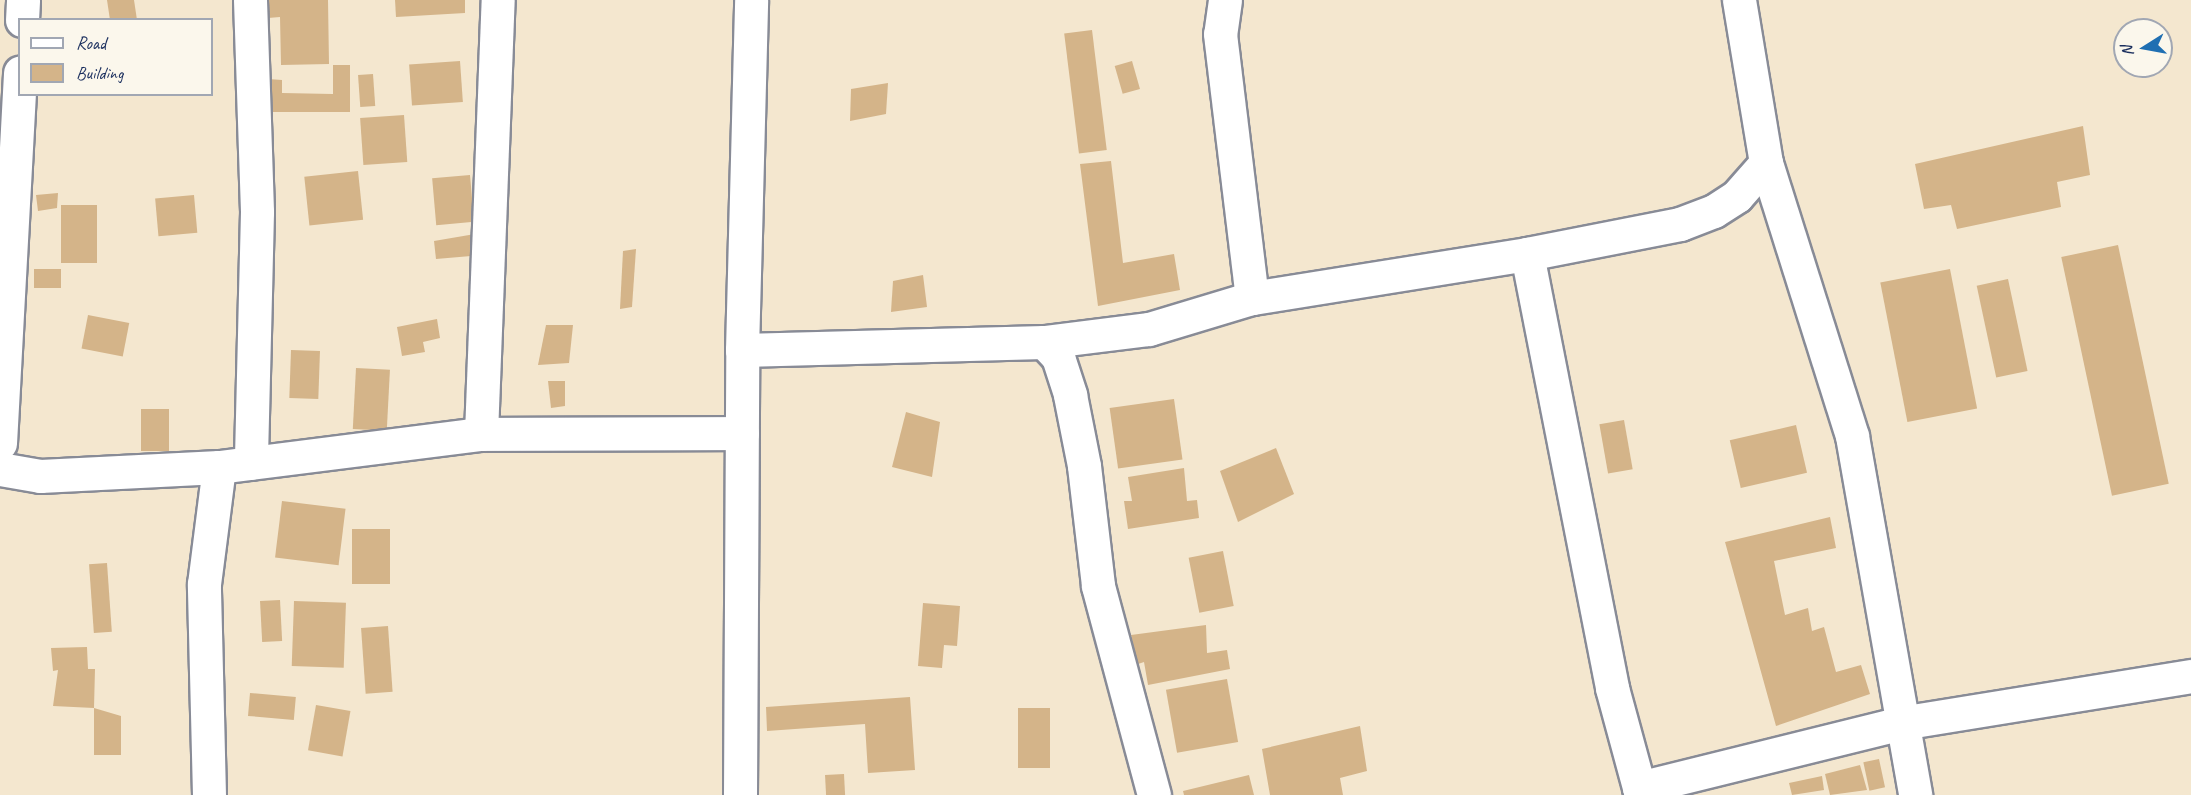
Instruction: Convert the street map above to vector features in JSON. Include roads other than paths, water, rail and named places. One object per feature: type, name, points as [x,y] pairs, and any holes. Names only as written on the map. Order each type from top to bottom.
[{"type":"street","points":[[22,18],[23,0]]},
{"type":"street","points":[[250,0],[257,212],[251,463]]},
{"type":"street","points":[[482,434],[498,0]]},
{"type":"street","points":[[740,795],[742,350],[751,0]]},
{"type":"street","points":[[1225,0],[1220,34],[1252,298]]},
{"type":"street","points":[[1739,0],[1766,163],[1852,436],[1915,795]]},
{"type":"street","points":[[0,443],[19,96]]},
{"type":"street","points":[[742,350],[1044,342],[1149,329],[1252,298],[1527,254],[1680,224],[1714,211],[1737,196],[1766,163]]},
{"type":"street","points":[[1527,254],[1612,688],[1640,792],[1901,723],[2191,676]]},
{"type":"street","points":[[1044,342],[1058,357],[1070,395],[1084,466],[1098,586],[1154,795]]},
{"type":"street","points":[[0,469],[40,476],[219,467],[482,434],[742,433]]},
{"type":"street","points":[[209,795],[204,584],[219,467]]}]
